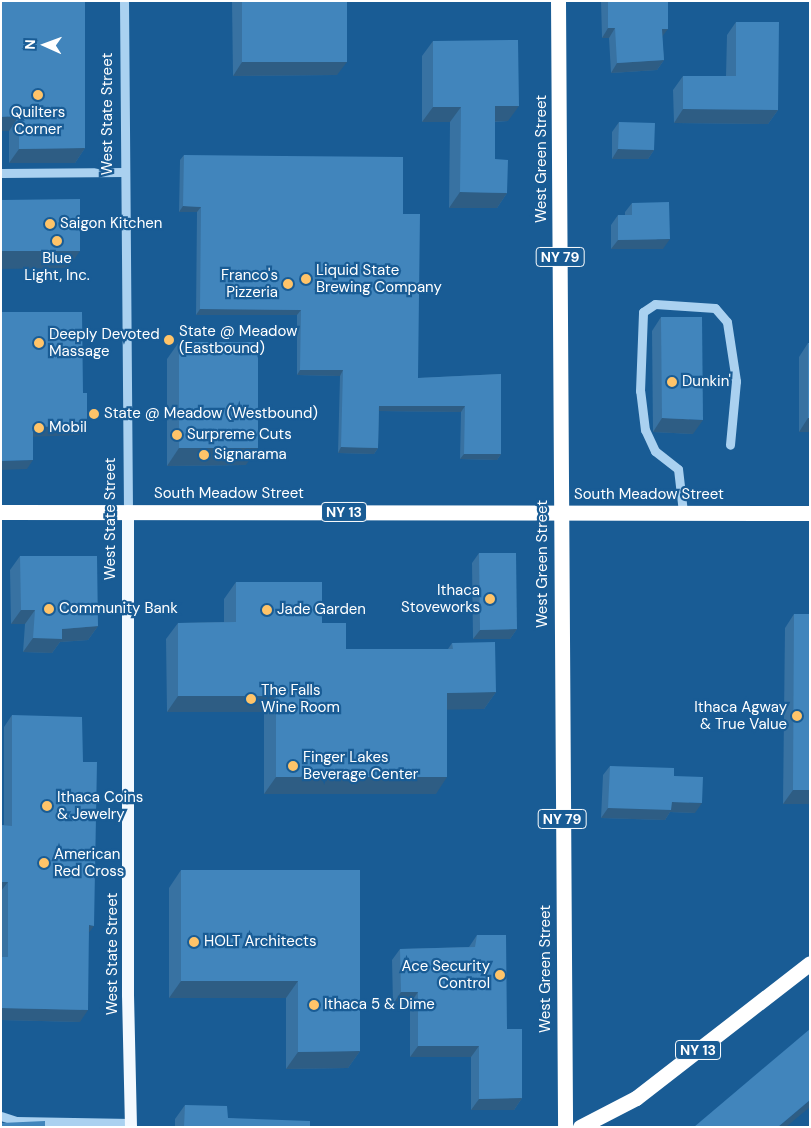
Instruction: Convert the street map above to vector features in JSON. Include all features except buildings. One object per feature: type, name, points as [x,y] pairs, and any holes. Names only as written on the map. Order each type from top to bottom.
[{"type":"highway","name":"West Green Street","points":[[558,1],[565,1127]]},
{"type":"highway","name":"South Meadow Street","points":[[128,511],[810,513]]},
{"type":"highway","name":"NY 13","points":[[1,512],[128,511]]},
{"type":"highway","name":"NY 13","points":[[580,1127],[636,1098],[810,963]]},
{"type":"main road","name":"West State Street","points":[[128,511],[128,995],[132,1125]]},
{"type":"street","name":"West State Street","points":[[124,1],[128,511]]},
{"type":"street","points":[[1,173],[125,172]]},
{"type":"street","points":[[683,512],[678,469],[655,451],[645,430],[640,391],[643,312],[656,304],[715,308],[727,322],[736,381],[730,445]]},
{"type":"street","points":[[1,1116],[16,1121],[132,1125]]},
{"type":"place","name":"Quilters Corner","points":[[38,95]]},
{"type":"place","name":"Saigon Kitchen","points":[[50,224]]},
{"type":"place","name":"Blue Light, Inc.","points":[[57,241]]},
{"type":"place","name":"Liquid State Brewing Company","points":[[306,279]]},
{"type":"place","name":"Franco's Pizzeria","points":[[288,284]]},
{"type":"place","name":"State @ Meadow (Eastbound)","points":[[169,340]]},
{"type":"place","name":"Deeply Devoted Massage","points":[[39,343]]},
{"type":"place","name":"Dunkin'","points":[[672,382]]},
{"type":"place","name":"State @ Meadow (Westbound)","points":[[94,414]]},
{"type":"place","name":"Mobil","points":[[39,428]]},
{"type":"place","name":"Surpreme Cuts","points":[[177,435]]},
{"type":"place","name":"Signarama","points":[[204,455]]},
{"type":"place","name":"Ithaca Stoveworks","points":[[490,599]]},
{"type":"place","name":"Community Bank","points":[[49,609]]},
{"type":"place","name":"Jade Garden","points":[[267,610]]},
{"type":"place","name":"The Falls Wine Room","points":[[251,699]]},
{"type":"place","name":"Ithaca Agway & True Value","points":[[797,716]]},
{"type":"place","name":"Finger Lakes Beverage Center","points":[[293,766]]},
{"type":"place","name":"Ithaca Coins & Jewelry","points":[[47,806]]},
{"type":"place","name":"American Red Cross","points":[[44,863]]},
{"type":"place","name":"HOLT Architects","points":[[194,942]]},
{"type":"place","name":"Ace Security Control","points":[[500,975]]},
{"type":"place","name":"Ithaca 5 & Dime","points":[[314,1005]]}]
